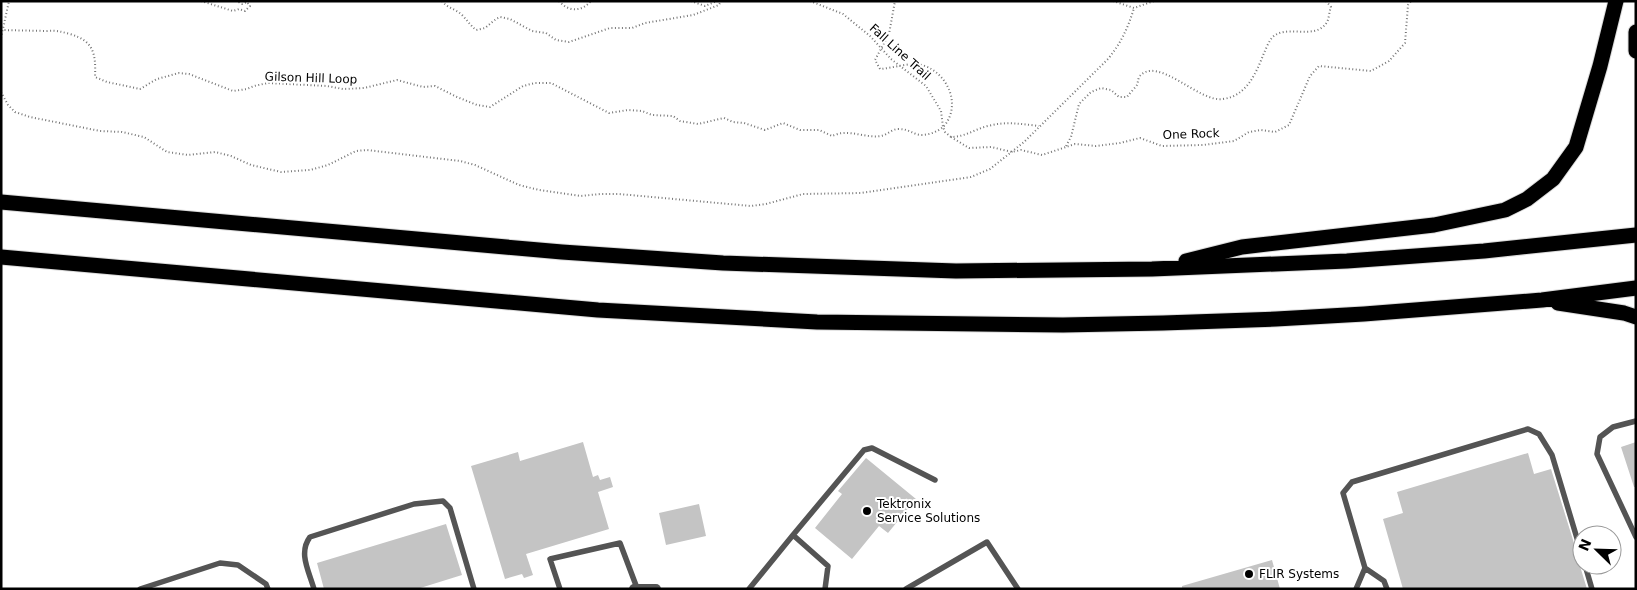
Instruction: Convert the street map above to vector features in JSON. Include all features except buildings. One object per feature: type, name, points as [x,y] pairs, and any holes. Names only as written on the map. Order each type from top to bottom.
[{"type":"highway","points":[[1607,1],[1610,22]]},
{"type":"highway","points":[[1152,269],[1242,247],[1434,225],[1505,210],[1527,199],[1553,179],[1576,146],[1600,66],[1616,1]]},
{"type":"highway","points":[[1636,32],[1636,51]]},
{"type":"highway","points":[[1,202],[562,252],[723,263],[956,271],[1152,269],[1346,261],[1475,252],[1636,235]]},
{"type":"highway","points":[[1,257],[598,310],[817,322],[1063,325],[1163,324],[1364,314],[1542,300],[1636,288]]},
{"type":"highway","points":[[1542,300],[1636,317]]},
{"type":"street","points":[[635,588],[656,589]]},
{"type":"lane","points":[[1636,421],[1613,427],[1600,437],[1597,454],[1636,537]]},
{"type":"lane","points":[[1356,589],[1365,568],[1343,493],[1352,482],[1528,429],[1540,434],[1552,455],[1573,525]]},
{"type":"lane","points":[[749,589],[864,450],[872,448],[935,480]]},
{"type":"lane","points":[[314,589],[304,555],[304,545],[310,537],[414,504],[443,501],[450,508],[474,589]]},
{"type":"lane","points":[[793,535],[828,566],[825,589]]},
{"type":"lane","points":[[906,589],[987,542],[1018,589]]},
{"type":"lane","points":[[560,589],[550,559],[620,543],[635,588]]},
{"type":"lane","points":[[140,589],[220,563],[238,565],[266,584],[268,589]]},
{"type":"lane","points":[[1365,568],[1384,580],[1387,589]]},
{"type":"lane","points":[[1588,575],[1592,589]]},
{"type":"path","points":[[1,38],[9,1]]},
{"type":"path","points":[[201,1],[233,11],[239,9],[245,11],[250,6],[247,2],[242,4],[237,1]]},
{"type":"path","points":[[442,1],[446,6],[462,15],[468,24],[476,30],[483,29],[500,17],[510,18],[532,31],[546,34],[556,40],[569,42],[610,28],[632,28],[646,23],[693,15],[719,5],[721,1]]},
{"type":"path","points":[[559,1],[567,8],[573,9],[585,7],[591,1]]},
{"type":"path","points":[[690,1],[705,6],[717,1]]},
{"type":"path","name":"Fall Line Trail","points":[[810,1],[843,14],[926,86],[941,110],[942,127],[950,137]]},
{"type":"path","points":[[895,1],[889,34],[875,60],[880,69],[908,64],[925,66],[939,75],[947,85],[953,104],[950,118],[942,127]]},
{"type":"path","points":[[1113,1],[1134,8],[1154,1]]},
{"type":"path","points":[[1066,146],[1071,137],[1079,104],[1091,92],[1101,88],[1111,90],[1119,97],[1127,97],[1136,86],[1140,77],[1149,71],[1157,70],[1207,97],[1222,100],[1239,92],[1251,83],[1271,38],[1284,31],[1316,31],[1327,23],[1330,8],[1326,1]]},
{"type":"path","name":"One Rock","points":[[950,137],[969,148],[991,147],[1012,152],[1022,150],[1042,156],[1075,144],[1108,145],[1140,138],[1162,146],[1203,145],[1234,141],[1249,132],[1260,130],[1275,132],[1289,125],[1310,76],[1319,66],[1371,71],[1389,61],[1404,43],[1408,5],[1411,1]]},
{"type":"path","points":[[1,92],[8,105],[15,112],[30,117],[100,131],[122,132],[144,137],[167,152],[188,155],[215,152],[231,156],[251,165],[281,172],[310,170],[328,165],[356,152],[367,150],[460,161],[475,165],[518,186],[538,190],[582,196],[619,194],[750,206],[766,204],[803,194],[861,193],[971,177],[990,169],[1012,152],[1108,59],[1120,43],[1129,25],[1134,8]]},
{"type":"path","name":"Gilson Hill Loop","points":[[2,30],[55,30],[81,38],[89,43],[93,51],[96,65],[95,77],[130,88],[140,89],[157,79],[179,73],[199,76],[233,91],[268,83],[327,86],[343,89],[364,88],[397,80],[423,87],[435,86],[470,102],[490,107],[522,86],[535,83],[551,83],[609,113],[628,110],[642,111],[652,115],[673,116],[680,121],[698,124],[724,118],[766,130],[783,123],[800,130],[819,130],[832,136],[843,133],[862,136],[882,136],[895,129],[908,129],[918,135],[935,133],[942,127]]},
{"type":"path","points":[[950,137],[961,137],[986,126],[1005,122],[1039,126]]},
{"type":"place","name":"Tektronix Service Solutions","points":[[867,511]]},
{"type":"place","name":"FLIR Systems","points":[[1249,574]]}]
